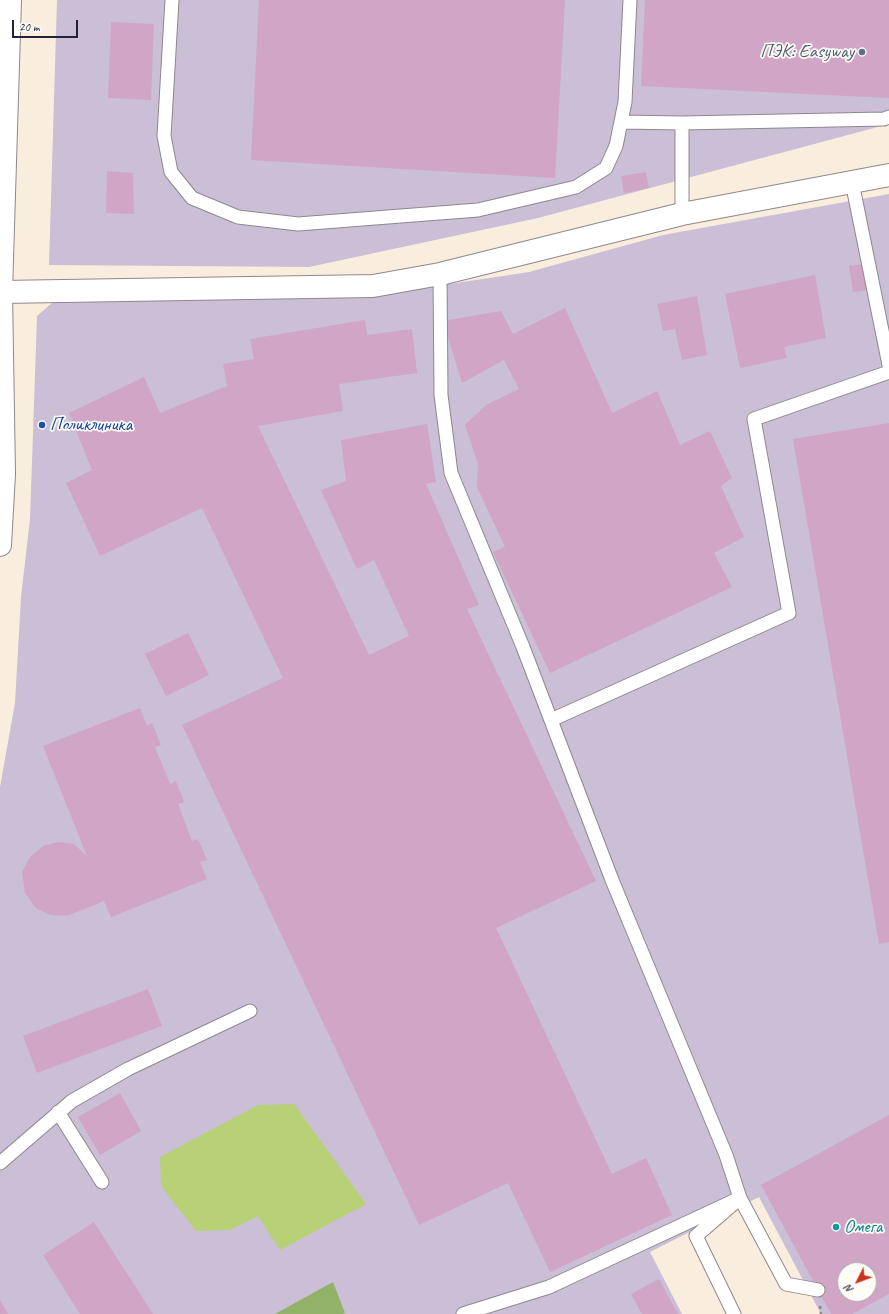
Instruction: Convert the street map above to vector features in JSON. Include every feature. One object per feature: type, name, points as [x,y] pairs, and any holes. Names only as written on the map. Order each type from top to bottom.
[{"type":"street","points":[[0,545],[2,474],[1,292],[10,0]]},
{"type":"street","points":[[0,2],[9,35]]},
{"type":"street","points":[[1,292],[373,286],[440,274],[682,214],[889,175]]},
{"type":"lane","points":[[172,0],[164,136],[171,172],[192,198],[238,217],[298,224],[478,210],[576,187],[606,168],[616,146],[625,102],[630,0]]},
{"type":"lane","points":[[621,122],[682,123],[884,119],[889,117]]},
{"type":"lane","points":[[682,123],[682,214]]},
{"type":"lane","points":[[852,182],[889,364]]},
{"type":"lane","points":[[440,274],[441,395],[450,473],[523,647],[612,880],[726,1154],[740,1198],[786,1284],[818,1290]]},
{"type":"lane","points":[[551,720],[789,613],[754,419],[889,372]]},
{"type":"lane","points":[[0,1163],[72,1101],[128,1069],[250,1011]]},
{"type":"lane","points":[[58,1112],[102,1182]]},
{"type":"lane","points":[[464,1314],[549,1288],[740,1198]]},
{"type":"lane","points":[[734,1314],[696,1236],[740,1198]]},
{"type":"shaded area","points":[[57,0],[889,0],[889,124],[538,218],[309,267],[49,265]]},
{"type":"shaded area","points":[[889,194],[889,1314],[821,1314],[759,1197],[650,1252],[682,1314],[0,1314],[0,787],[15,703],[21,597],[30,519],[37,316],[52,303],[376,295],[529,272],[663,235]]},
{"type":"green space","points":[[294,1104],[366,1204],[280,1250],[258,1216],[230,1230],[196,1231],[161,1186],[160,1157],[258,1105]]},
{"type":"green space","points":[[333,1282],[345,1313],[275,1314]]},
{"type":"building","points":[[259,0],[565,0],[555,178],[251,160]]},
{"type":"building","points":[[645,0],[889,0],[889,98],[641,86]]},
{"type":"building","points":[[111,22],[154,24],[151,100],[108,98]]},
{"type":"building","points":[[107,171],[133,173],[134,214],[106,213]]},
{"type":"building","points":[[646,172],[649,188],[624,193],[621,176]]},
{"type":"building","points":[[865,264],[869,290],[853,292],[849,266]]},
{"type":"building","points":[[815,275],[826,338],[784,347],[787,358],[740,368],[725,294]]},
{"type":"building","points":[[697,296],[707,355],[682,360],[675,329],[663,331],[657,304]]},
{"type":"building","points":[[565,308],[612,413],[657,391],[680,445],[710,431],[732,478],[721,486],[744,537],[714,553],[732,587],[550,673],[493,552],[505,547],[477,487],[478,464],[465,425],[486,405],[519,389],[504,360],[462,383],[443,321],[501,311],[513,334]]},
{"type":"building","points":[[365,320],[367,335],[412,329],[417,373],[339,384],[343,411],[258,426],[369,655],[409,636],[374,560],[357,569],[321,490],[346,481],[341,440],[427,424],[436,482],[426,484],[479,605],[467,609],[596,881],[496,928],[612,1174],[646,1158],[672,1215],[550,1272],[508,1183],[419,1225],[182,725],[283,678],[202,508],[100,556],[66,483],[92,470],[69,413],[144,377],[160,413],[227,386],[223,364],[254,359],[250,339]]},
{"type":"building","points":[[889,423],[889,942],[879,944],[793,439]]},
{"type":"building","points":[[188,633],[209,675],[166,696],[145,654]]},
{"type":"building","points":[[140,708],[147,726],[152,723],[161,745],[155,747],[170,784],[176,781],[184,802],[178,804],[192,841],[198,839],[207,860],[200,862],[207,879],[111,917],[104,901],[67,916],[50,915],[36,908],[25,893],[22,872],[30,857],[43,846],[58,842],[74,844],[87,856],[43,746]]},
{"type":"building","points":[[148,989],[162,1026],[37,1073],[23,1036]]},
{"type":"building","points":[[120,1093],[141,1131],[100,1155],[78,1117]]},
{"type":"building","name":"Омега","points":[[889,1115],[889,1294],[877,1300],[877,1262],[837,1262],[837,1302],[874,1302],[852,1314],[831,1314],[761,1185]]},
{"type":"building","points":[[94,1222],[153,1314],[80,1314],[43,1255]]},
{"type":"building","points":[[659,1279],[678,1314],[642,1314],[631,1294]]},
{"type":"building","points":[[0,1300],[8,1314],[0,1314]]},
{"type":"place","name":"ПЭК: Easyway","points":[[862,52]]},
{"type":"place","name":"Поликлиника","points":[[42,425]]},
{"type":"place","name":"Омега","points":[[836,1227]]}]
